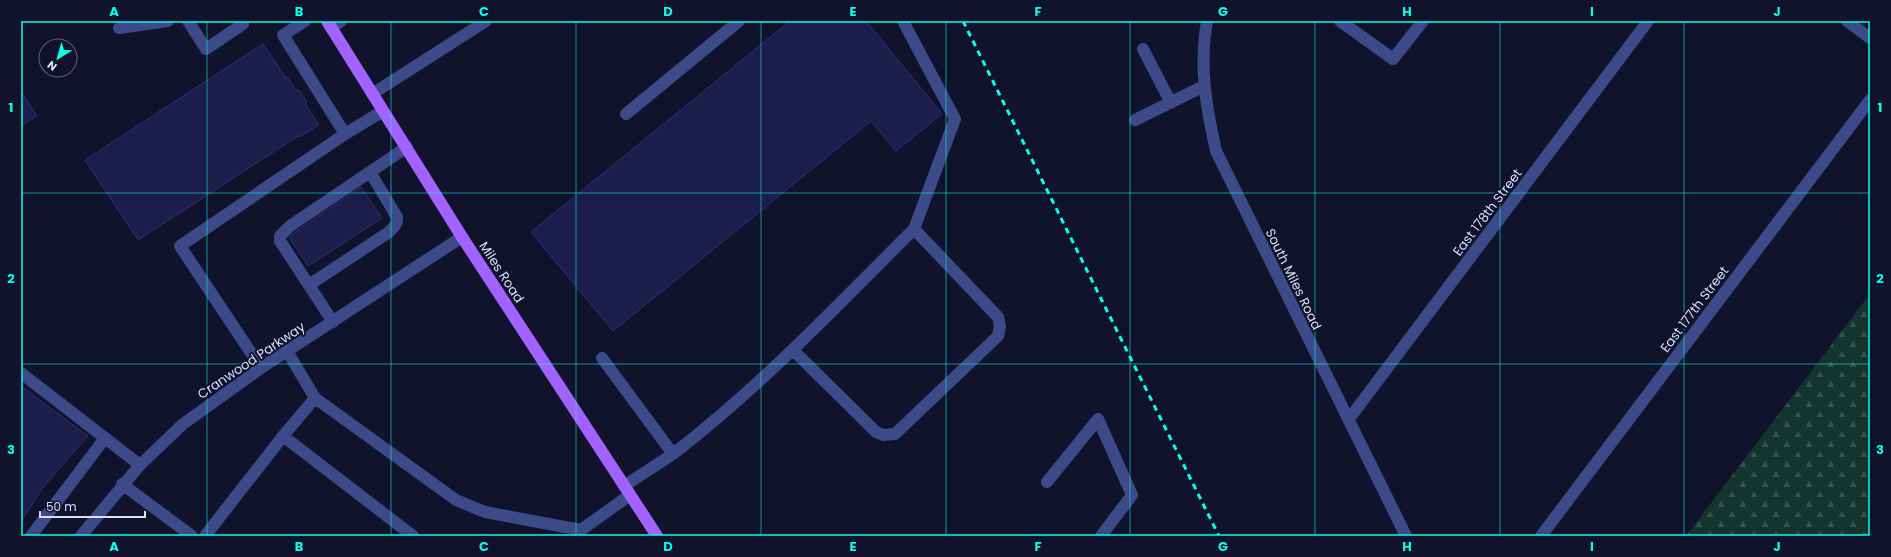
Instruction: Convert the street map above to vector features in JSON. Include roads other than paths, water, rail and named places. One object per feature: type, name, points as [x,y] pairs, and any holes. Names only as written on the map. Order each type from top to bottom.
[{"type":"main road","name":"Miles Road","points":[[333,23],[372,94],[462,237],[657,536]]},
{"type":"street","points":[[119,28],[168,21]]},
{"type":"street","points":[[188,21],[206,49],[243,24],[241,21]]},
{"type":"street","points":[[304,21],[283,35],[346,134]]},
{"type":"street","points":[[372,94],[486,21]]},
{"type":"street","points":[[626,114],[739,21]]},
{"type":"street","points":[[287,351],[315,398],[456,500],[485,512],[578,533],[738,400],[793,350],[914,230],[955,120],[903,21]]},
{"type":"street","name":"South Miles Road","points":[[1207,21],[1203,74],[1207,112],[1216,151],[1406,536]]},
{"type":"street","points":[[1340,21],[1393,59],[1423,21]]},
{"type":"street","name":"East 178th Street","points":[[1349,419],[1648,21]]},
{"type":"street","points":[[1847,21],[1870,38]]},
{"type":"street","points":[[1143,49],[1171,103]]},
{"type":"street","points":[[1135,120],[1204,86]]},
{"type":"street","name":"East 177th Street","points":[[1541,536],[1870,100]]},
{"type":"street","points":[[261,368],[180,246],[346,134],[383,111]]},
{"type":"street","points":[[333,322],[280,242],[280,236],[290,226],[406,147]]},
{"type":"street","points":[[309,285],[395,227],[397,221],[396,216],[370,172]]},
{"type":"street","points":[[793,350],[876,432],[888,435],[895,434],[998,336],[1000,326],[998,317],[914,230]]},
{"type":"street","name":"Cranwood Parkway","points":[[81,536],[122,484],[140,464],[183,424],[261,368],[462,237]]},
{"type":"street","points":[[602,358],[673,454]]},
{"type":"street","points":[[21,374],[140,464]]},
{"type":"street","points":[[205,536],[315,398]]},
{"type":"street","points":[[1047,482],[1098,419],[1132,495],[1101,536]]},
{"type":"street","points":[[284,436],[413,536]]},
{"type":"street","points":[[31,536],[105,438]]},
{"type":"street","points":[[122,484],[192,536]]},
{"type":"railway","points":[[963,21],[1219,536]]}]
